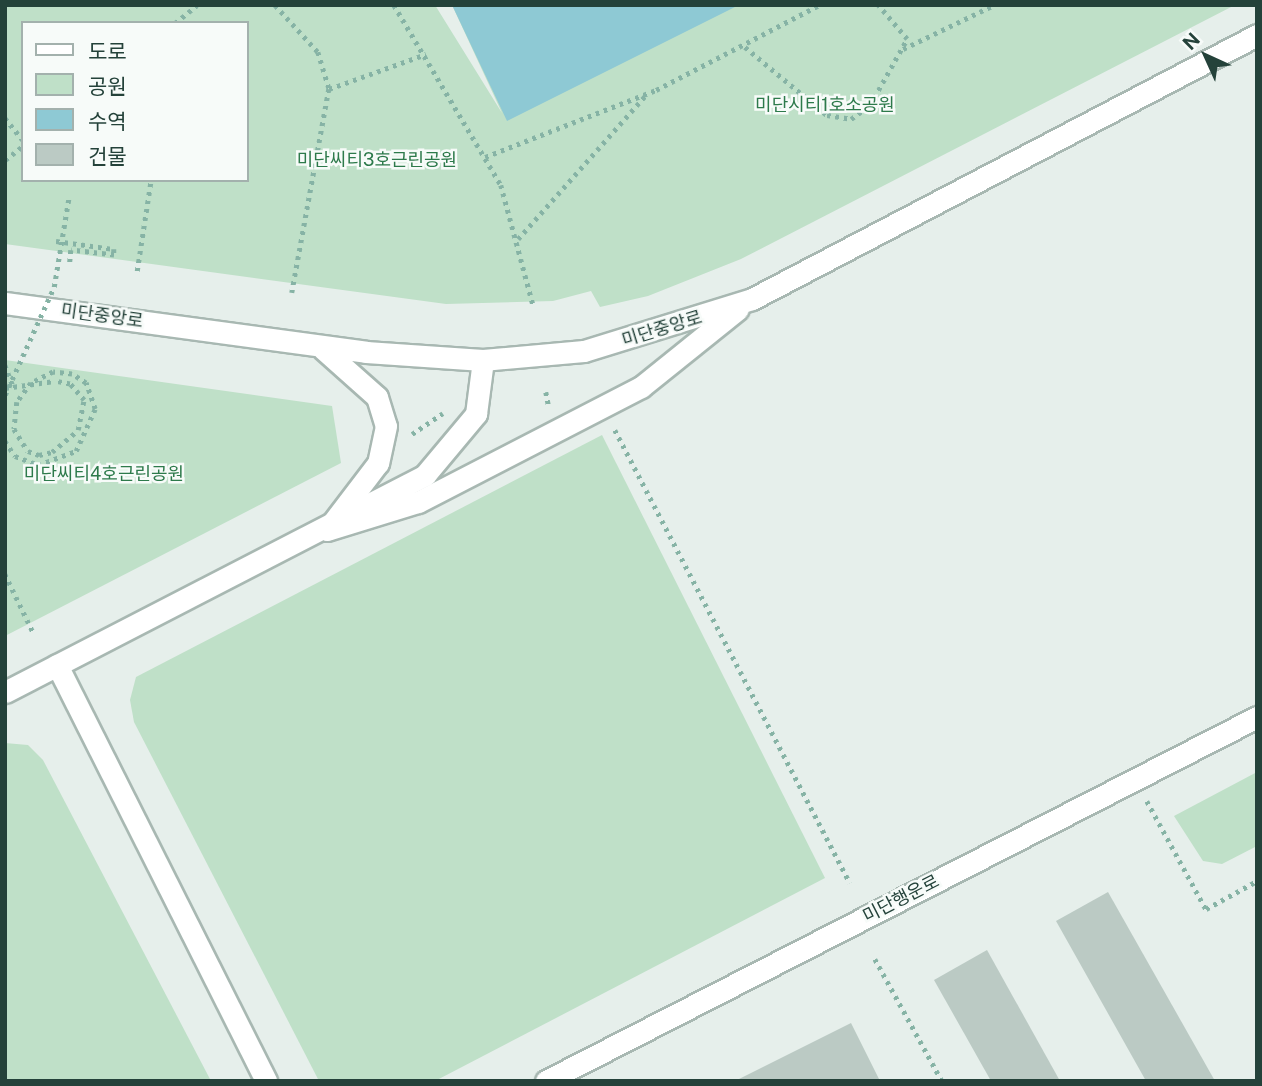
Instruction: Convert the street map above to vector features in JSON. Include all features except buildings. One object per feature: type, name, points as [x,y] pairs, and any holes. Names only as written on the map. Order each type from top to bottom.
[{"type":"street","name":"미단중앙로","points":[[5,303],[319,345],[483,360],[584,351],[751,299],[1257,34]]},
{"type":"street","points":[[327,530],[442,491],[641,387],[751,299]]},
{"type":"street","points":[[319,345],[377,397],[386,426],[378,463],[327,530]]},
{"type":"street","points":[[5,692],[327,530],[446,456],[476,414],[483,360]]},
{"type":"street","points":[[57,665],[265,1081]]},
{"type":"street","name":"미단행운로","points":[[546,1081],[1257,717]]},
{"type":"path","points":[[177,21],[197,5]]},
{"type":"path","points":[[275,5],[318,52],[329,89],[292,293]]},
{"type":"path","points":[[394,5],[426,54],[485,157],[517,240],[534,308]]},
{"type":"path","points":[[485,157],[647,94],[745,47],[819,5]]},
{"type":"path","points":[[745,47],[840,121],[861,115],[902,50],[906,31],[877,5]]},
{"type":"path","points":[[902,50],[994,5]]},
{"type":"path","points":[[1047,5],[1070,5]]},
{"type":"path","points":[[329,89],[426,54]]},
{"type":"path","points":[[517,240],[647,94]]},
{"type":"path","points":[[5,118],[21,138]]},
{"type":"path","points":[[5,160],[21,148]]},
{"type":"path","points":[[137,271],[150,182]]},
{"type":"path","points":[[5,395],[54,287],[64,242],[69,196]]},
{"type":"path","points":[[56,241],[114,249],[114,256],[71,250],[70,262]]},
{"type":"path","points":[[5,365],[13,386]]},
{"type":"path","points":[[5,388],[13,386],[55,381],[70,384],[84,400],[78,430],[52,452],[39,455],[28,451],[14,429],[17,402],[31,383],[53,372],[72,374],[86,383],[94,408],[76,452],[38,465],[15,456],[5,441]]},
{"type":"path","points":[[405,435],[440,411],[452,422]]},
{"type":"path","points":[[611,421],[850,883]]},
{"type":"path","points":[[5,574],[33,632]]},
{"type":"path","points":[[1135,779],[1206,909],[1257,881]]},
{"type":"path","points":[[875,958],[942,1081]]},
{"type":"green space","points":[[5,5],[435,5],[502,113],[452,5],[1235,5],[741,259],[648,296],[600,307],[591,291],[553,301],[446,304],[5,244]]},
{"type":"green space","name":"미단씨티4호근린공원","points":[[5,360],[332,406],[341,463],[5,636]]},
{"type":"green space","points":[[602,435],[825,878],[435,1081],[319,1081],[134,722],[130,700],[136,677]]},
{"type":"green space","points":[[5,743],[28,745],[43,760],[211,1081],[5,1081]]},
{"type":"green space","points":[[1257,772],[1257,846],[1222,864],[1203,861],[1174,816]]},
{"type":"water","points":[[452,5],[739,5],[507,121]]},
{"type":"park label","name":"미단시티1호소공원","points":[[825,105]]},
{"type":"park label","name":"미단씨티3호근린공원","points":[[377,160]]}]
